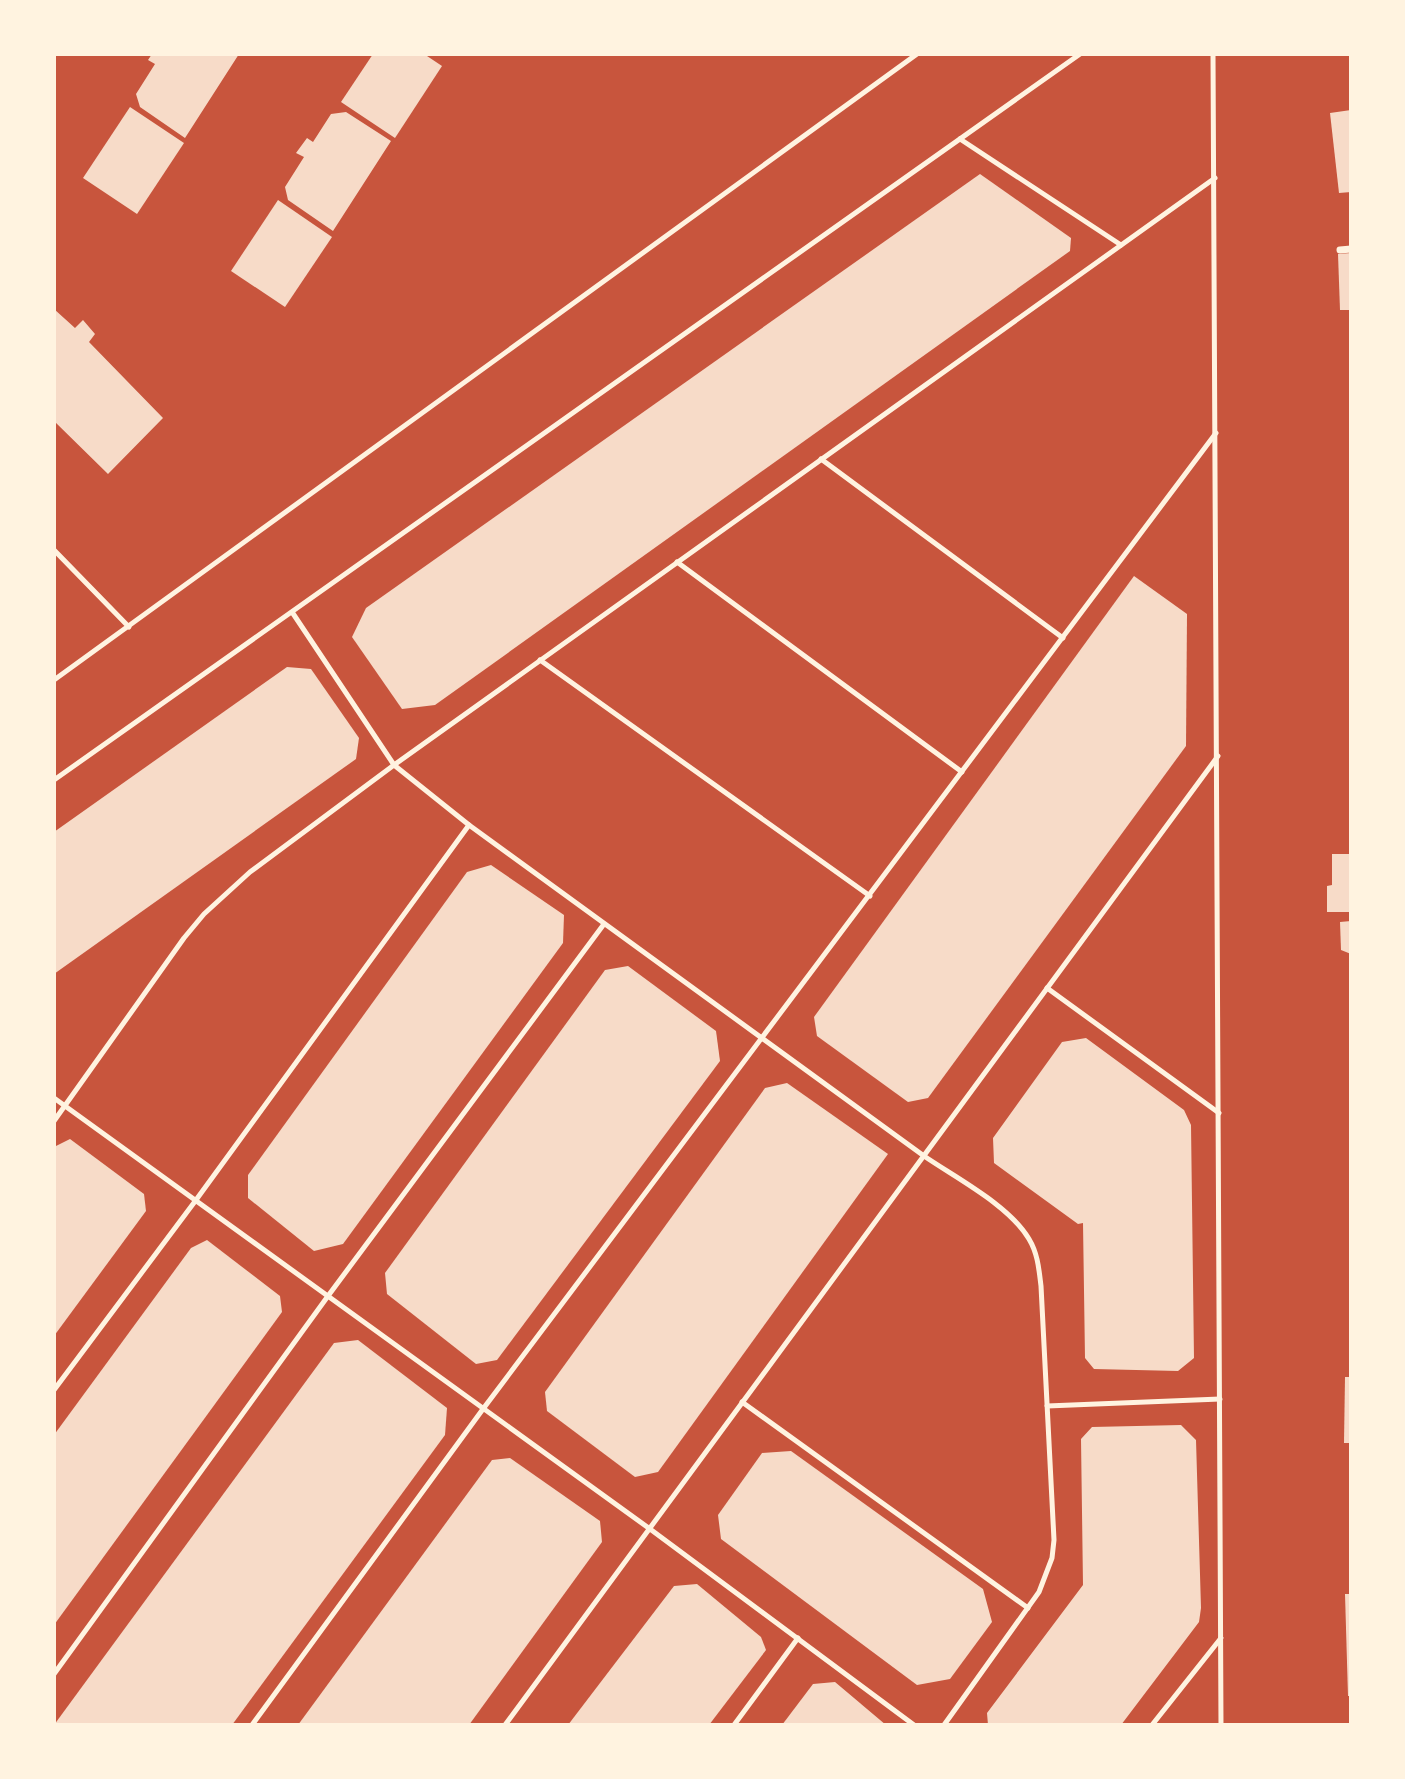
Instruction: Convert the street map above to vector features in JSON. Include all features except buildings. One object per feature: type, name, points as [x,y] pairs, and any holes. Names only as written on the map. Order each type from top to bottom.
[{"type":"street","points":[[1340,250],[1351,249]]},
{"type":"lane","points":[[54,680],[917,54]]},
{"type":"lane","points":[[54,780],[1080,54]]},
{"type":"lane","points":[[1213,54],[1221,1725]]},
{"type":"lane","points":[[960,139],[1121,245]]},
{"type":"lane","points":[[54,1121],[184,938],[204,914],[250,872],[540,660],[1215,178]]},
{"type":"lane","points":[[252,1725],[483,1409],[1216,433]]},
{"type":"lane","points":[[821,459],[1063,638]]},
{"type":"lane","points":[[54,550],[129,627]]},
{"type":"lane","points":[[677,562],[961,772]]},
{"type":"lane","points":[[292,612],[394,765],[469,825],[604,924],[923,1156],[995,1205],[1014,1220],[1029,1239],[1038,1262],[1054,1540],[1047,1576],[1028,1608],[944,1725]]},
{"type":"lane","points":[[540,660],[870,896]]},
{"type":"lane","points":[[505,1725],[1217,756]]},
{"type":"lane","points":[[54,1390],[469,825]]},
{"type":"lane","points":[[54,1674],[328,1296],[604,924]]},
{"type":"lane","points":[[1047,989],[1219,1113]]},
{"type":"lane","points":[[54,1098],[650,1529],[915,1725]]},
{"type":"lane","points":[[1047,1406],[1220,1399]]},
{"type":"lane","points":[[742,1402],[1028,1608]]},
{"type":"lane","points":[[734,1725],[798,1638]]},
{"type":"lane","points":[[1152,1725],[1221,1638]]}]
